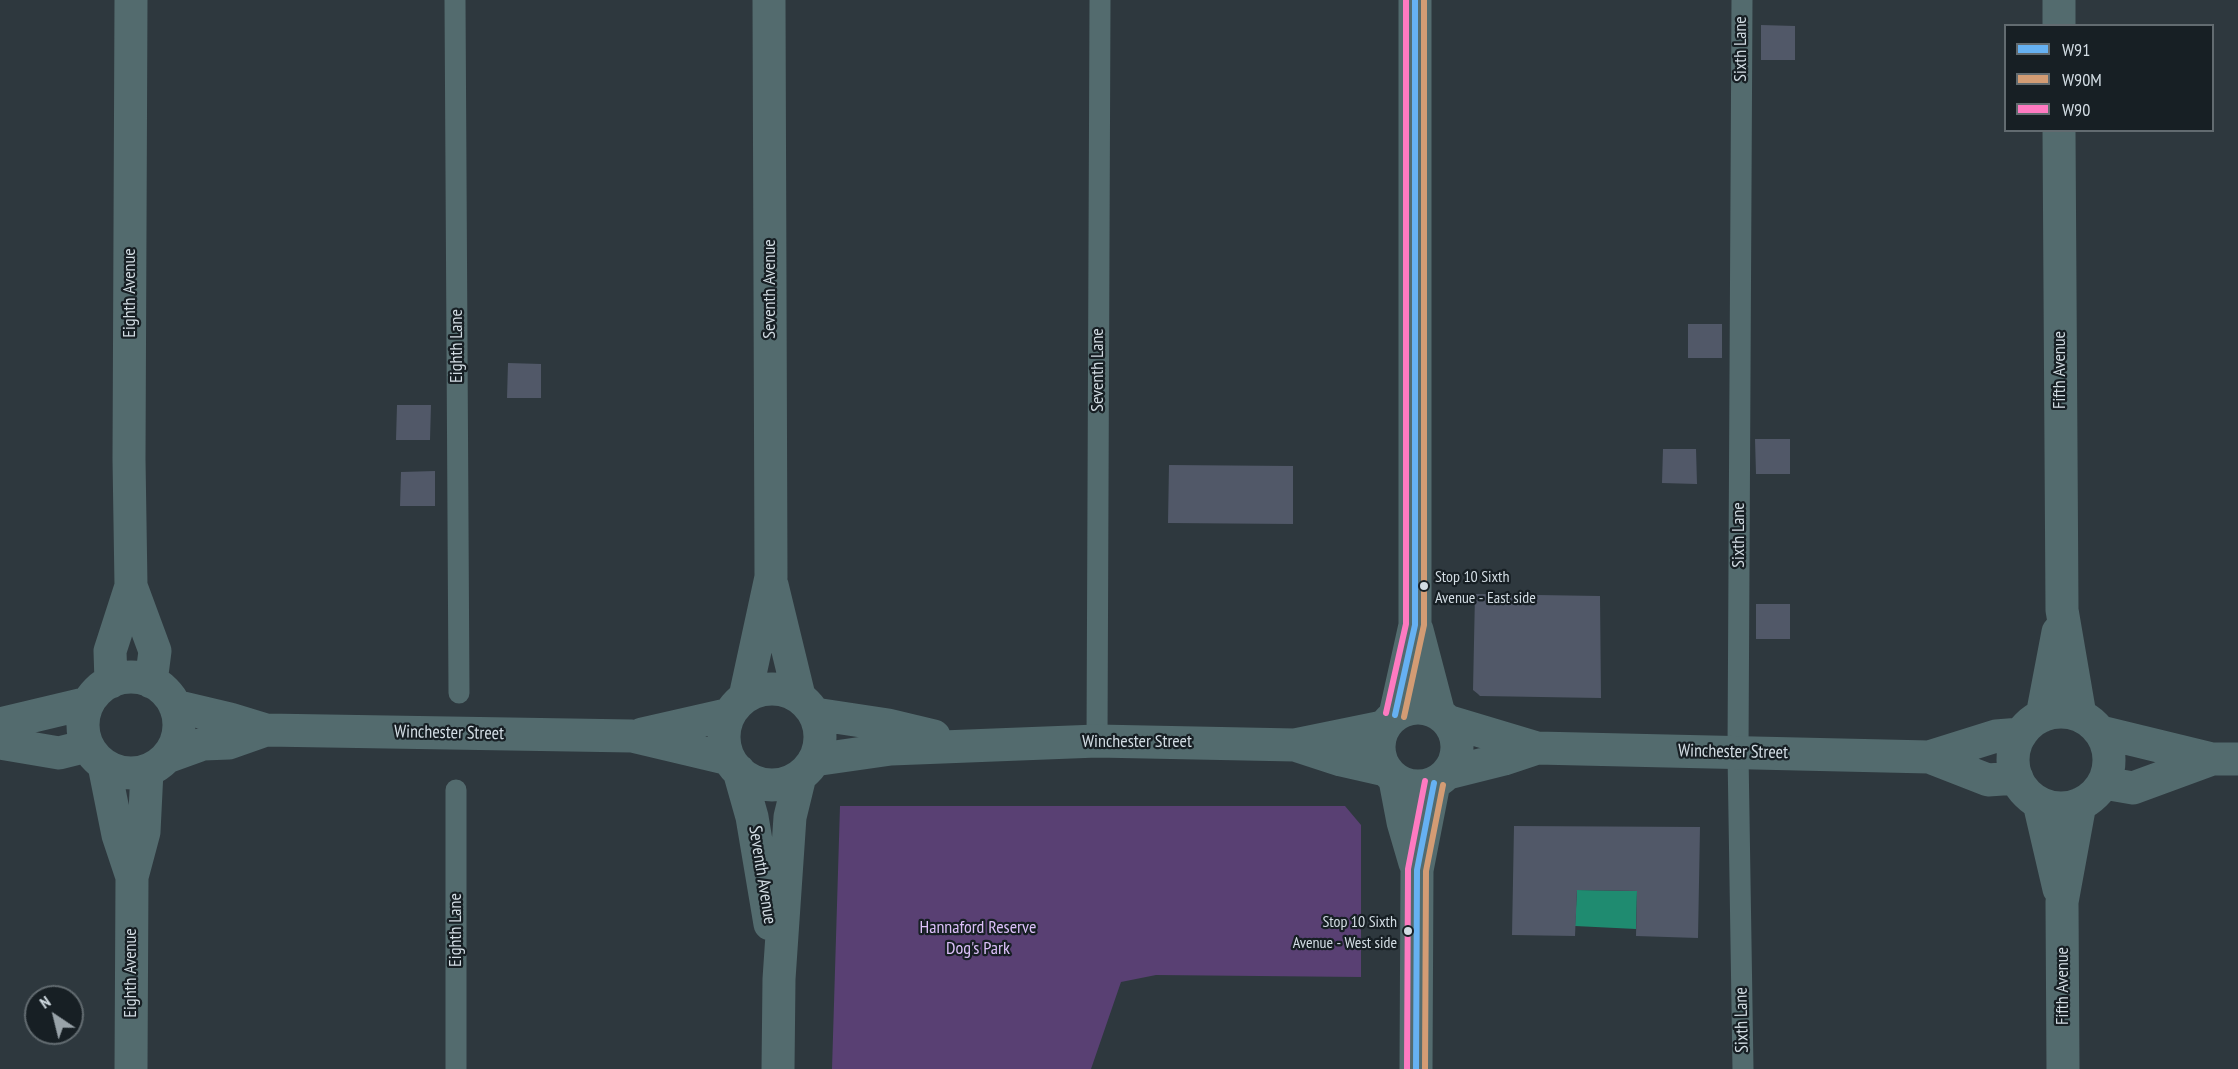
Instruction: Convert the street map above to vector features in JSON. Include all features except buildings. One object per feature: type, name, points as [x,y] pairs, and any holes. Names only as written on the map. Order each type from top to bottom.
[{"type":"street","name":"Eighth Avenue","points":[[99,692],[131,586],[129,435],[131,0]]},
{"type":"street","name":"Seventh Avenue","points":[[737,706],[771,578],[769,0]]},
{"type":"street","points":[[1415,0],[1415,625],[1389,721],[1378,749],[1390,775],[1417,870]]},
{"type":"street","points":[[2058,0],[2059,24]]},
{"type":"street","name":"Fifth Avenue","points":[[2059,132],[2062,610],[2090,724]]},
{"type":"street","name":"Seventh Avenue","points":[[771,578],[807,705]]},
{"type":"street","name":"Eighth Avenue","points":[[131,586],[155,651],[151,681]]},
{"type":"street","name":"Fifth Avenue","points":[[2032,725],[2062,610]]},
{"type":"street","points":[[1390,775],[1408,786],[1421,787],[1441,778],[1454,764],[1457,753],[1457,741],[1443,717],[1415,625]]},
{"type":"street","points":[[0,724],[99,692],[124,678],[151,681],[169,696],[179,719],[175,746],[157,764],[124,773],[96,756],[59,753],[0,743]]},
{"type":"street","points":[[781,689],[807,705],[820,729],[820,745],[807,768],[785,783],[769,785],[752,781],[734,765],[724,744],[724,729],[737,706],[762,690],[781,689]]},
{"type":"street","points":[[96,756],[83,732],[83,717],[99,692]]},
{"type":"street","name":"Winchester Street","points":[[807,705],[979,746]]},
{"type":"street","name":"Winchester Street","points":[[175,706],[266,730],[632,736],[734,765]]},
{"type":"street","name":"Winchester Street","points":[[632,736],[737,706]]},
{"type":"street","points":[[1389,721],[1409,708],[1424,708],[1443,717]]},
{"type":"street","points":[[2054,712],[2067,712],[2090,724],[2225,759],[2133,788],[2092,793],[2067,808],[2039,803],[2022,789],[2017,778],[2013,756],[2032,725],[2054,712]]},
{"type":"street","name":"Winchester Street","points":[[1443,717],[1537,748],[1929,757],[2032,725]]},
{"type":"street","name":"Winchester Street","points":[[807,768],[891,749],[1097,741],[1295,745],[1389,721]]},
{"type":"street","points":[[2090,724],[2108,748],[2109,766],[2092,793]]},
{"type":"street","name":"Winchester Street","points":[[157,764],[203,744],[229,743],[266,730]]},
{"type":"street","name":"Winchester Street","points":[[1295,745],[1390,775]]},
{"type":"street","name":"Winchester Street","points":[[1441,778],[1537,748]]},
{"type":"street","name":"Eighth Avenue","points":[[96,756],[132,877]]},
{"type":"street","name":"Winchester Street","points":[[1929,757],[1988,780],[2017,778]]},
{"type":"street","name":"Eighth Avenue","points":[[130,1069],[132,877],[144,832],[157,764]]},
{"type":"street","name":"Seventh Avenue","points":[[734,765],[752,817],[779,979]]},
{"type":"street","name":"Seventh Avenue","points":[[778,1069],[779,979],[790,817],[807,768]]},
{"type":"street","points":[[1416,1069],[1417,870],[1441,778]]},
{"type":"street","name":"Fifth Avenue","points":[[2062,902],[2092,793]]},
{"type":"street","name":"Fifth Avenue","points":[[2039,803],[2062,902],[2063,1069]]},
{"type":"lane","name":"Eighth Lane","points":[[455,0],[459,693]]},
{"type":"lane","name":"Seventh Lane","points":[[1097,741],[1100,0]]},
{"type":"lane","name":"Sixth Lane","points":[[1742,0],[1738,753],[1743,1069]]},
{"type":"lane","name":"Eighth Lane","points":[[456,790],[456,1069]]},
{"type":"green space","name":"Hannaford Reserve Dog's Park","points":[[840,806],[1345,806],[1361,825],[1361,977],[1156,975],[1121,982],[1091,1069],[832,1069]]},
{"type":"shaded area","points":[[1577,890],[1637,891],[1636,929],[1575,926]]},
{"type":"transit line","name":"W90","points":[[1386,713],[1406,624],[1406,0]]},
{"type":"transit line","name":"W91","points":[[1395,715],[1415,625],[1415,0]]},
{"type":"transit line","name":"W90M","points":[[1404,717],[1424,625],[1424,0]]},
{"type":"transit line","name":"W90","points":[[1407,1069],[1408,869],[1425,781]]},
{"type":"transit line","name":"W91","points":[[1416,1069],[1417,870],[1434,783]]},
{"type":"transit line","name":"W90M","points":[[1425,1069],[1426,871],[1443,785]]},
{"type":"place","name":"Stop 10 Sixth Avenue - East side","points":[[1424,586]]},
{"type":"place","name":"Stop 10 Sixth Avenue - West side","points":[[1408,931]]}]
